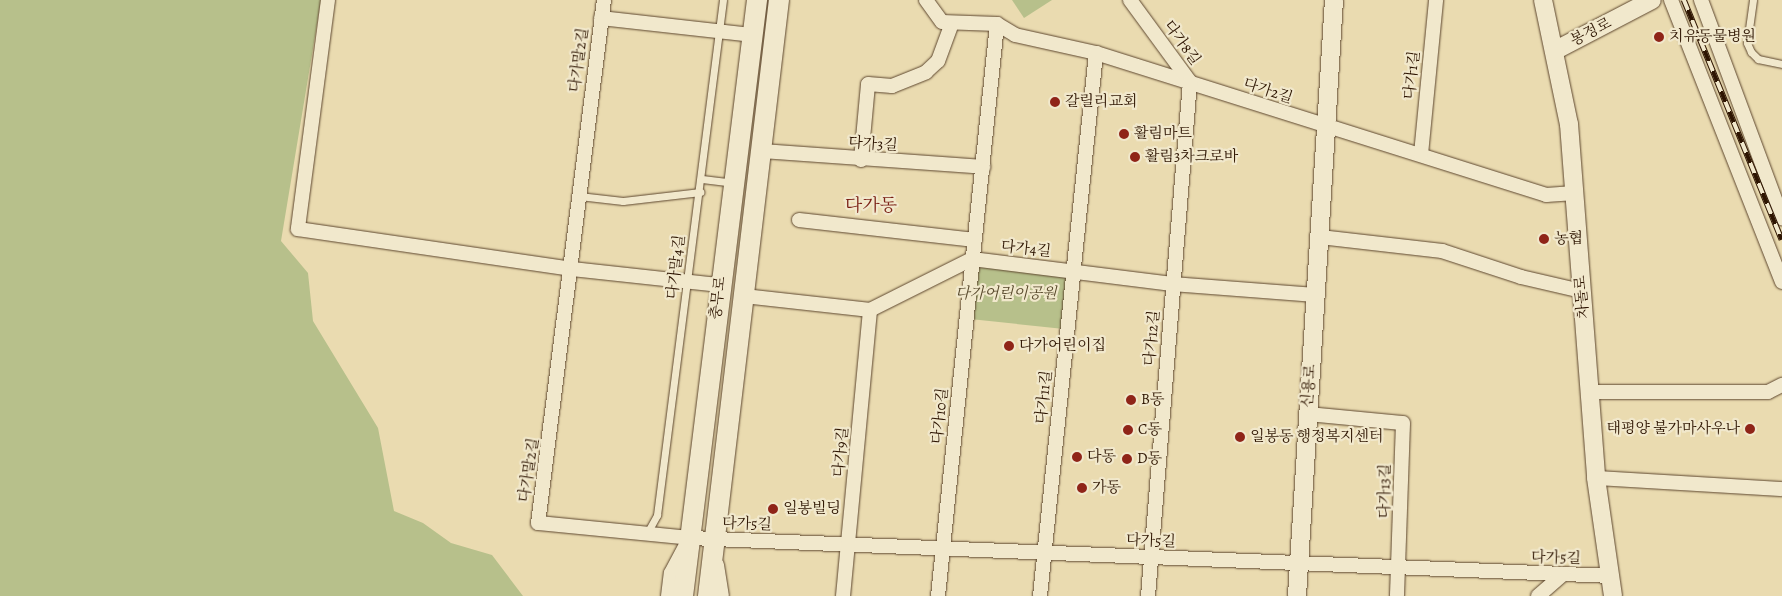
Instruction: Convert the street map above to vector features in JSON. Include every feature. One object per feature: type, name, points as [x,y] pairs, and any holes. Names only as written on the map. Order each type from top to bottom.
[{"type":"main road","name":"충무로","points":[[683,596],[720,285],[757,0]]},
{"type":"main road","name":"충무로","points":[[708,596],[779,0]]},
{"type":"street","points":[[328,0],[298,229],[572,269],[688,280],[720,285]]},
{"type":"street","name":"다가말2길","points":[[604,0],[578,196],[572,269],[538,523],[690,538]]},
{"type":"street","points":[[861,160],[868,84],[892,86],[926,72],[938,61],[952,23],[942,22],[926,0]]},
{"type":"street","name":"다가8길","points":[[1130,0],[1190,82]]},
{"type":"street","name":"신용로","points":[[1298,596],[1307,414],[1328,127],[1334,0]]},
{"type":"street","name":"다가1길","points":[[1421,154],[1436,0]]},
{"type":"street","name":"차돌로","points":[[1543,0],[1556,50],[1575,193],[1596,478],[1613,596]]},
{"type":"street","name":"봉정로","points":[[1556,50],[1652,0]]},
{"type":"street","points":[[1671,0],[1782,282]]},
{"type":"street","points":[[1701,0],[1782,218]]},
{"type":"street","name":"다가말2길","points":[[601,18],[753,35]]},
{"type":"street","name":"다가2길","points":[[952,23],[997,24],[1016,35],[1096,53],[1546,195],[1575,193]]},
{"type":"street","name":"다가10길","points":[[938,596],[997,24]]},
{"type":"street","name":"다가11길","points":[[1040,596],[1096,53]]},
{"type":"street","name":"다가12길","points":[[1148,596],[1190,82]]},
{"type":"street","name":"다가3길","points":[[762,151],[861,160],[983,167]]},
{"type":"street","points":[[799,220],[975,240]]},
{"type":"street","points":[[1320,236],[1442,251],[1521,277],[1581,291]]},
{"type":"street","points":[[744,296],[870,310],[972,260]]},
{"type":"street","name":"다가4길","points":[[972,260],[1172,284],[1316,295]]},
{"type":"street","name":"다가9길","points":[[843,596],[870,310]]},
{"type":"street","points":[[1591,392],[1768,392],[1782,385]]},
{"type":"street","name":"다가13길","points":[[1307,414],[1403,423],[1400,568],[1397,596]]},
{"type":"street","points":[[1596,478],[1782,489]]},
{"type":"street","points":[[668,596],[672,573],[690,538]]},
{"type":"street","name":"다가5길","points":[[690,538],[1611,576]]},
{"type":"street","points":[[714,539],[722,596]]},
{"type":"street","points":[[1538,596],[1563,574]]},
{"type":"lane","name":"다가말4길","points":[[646,535],[657,515],[724,0]]},
{"type":"lane","points":[[1753,0],[1747,42],[1751,52],[1758,59],[1782,64]]},
{"type":"lane","points":[[702,179],[734,183]]},
{"type":"lane","points":[[578,196],[623,201],[700,192]]},
{"type":"green space","points":[[0,0],[321,0],[281,241],[308,273],[313,321],[378,428],[394,511],[423,523],[451,543],[492,555],[523,596],[0,596]]},
{"type":"green space","points":[[1012,0],[1052,0],[1024,18]]},
{"type":"green space","name":"다가어린이공원","points":[[983,263],[1062,273],[1068,281],[1064,329],[970,319],[974,270]]},
{"type":"railway","points":[[1684,0],[1782,240]]},
{"type":"place","name":"치유동물병원","points":[[1659,37]]},
{"type":"place","name":"갈릴리교회","points":[[1055,102]]},
{"type":"place","name":"활림마트","points":[[1124,134]]},
{"type":"place","name":"활림3차크로바","points":[[1135,157]]},
{"type":"place","name":"농협","points":[[1544,239]]},
{"type":"place","name":"다가어린이집","points":[[1009,346]]},
{"type":"place","name":"B동","points":[[1131,400]]},
{"type":"place","name":"태평양 불가마사우나","points":[[1750,429]]},
{"type":"place","name":"C동","points":[[1128,430]]},
{"type":"place","name":"일봉동 행정복지센터","points":[[1240,437]]},
{"type":"place","name":"다동","points":[[1077,457]]},
{"type":"place","name":"D동","points":[[1127,459]]},
{"type":"place","name":"가동","points":[[1082,488]]},
{"type":"place","name":"일봉빌딩","points":[[773,509]]},
{"type":"district","name":"다가동","points":[[871,205]]}]
